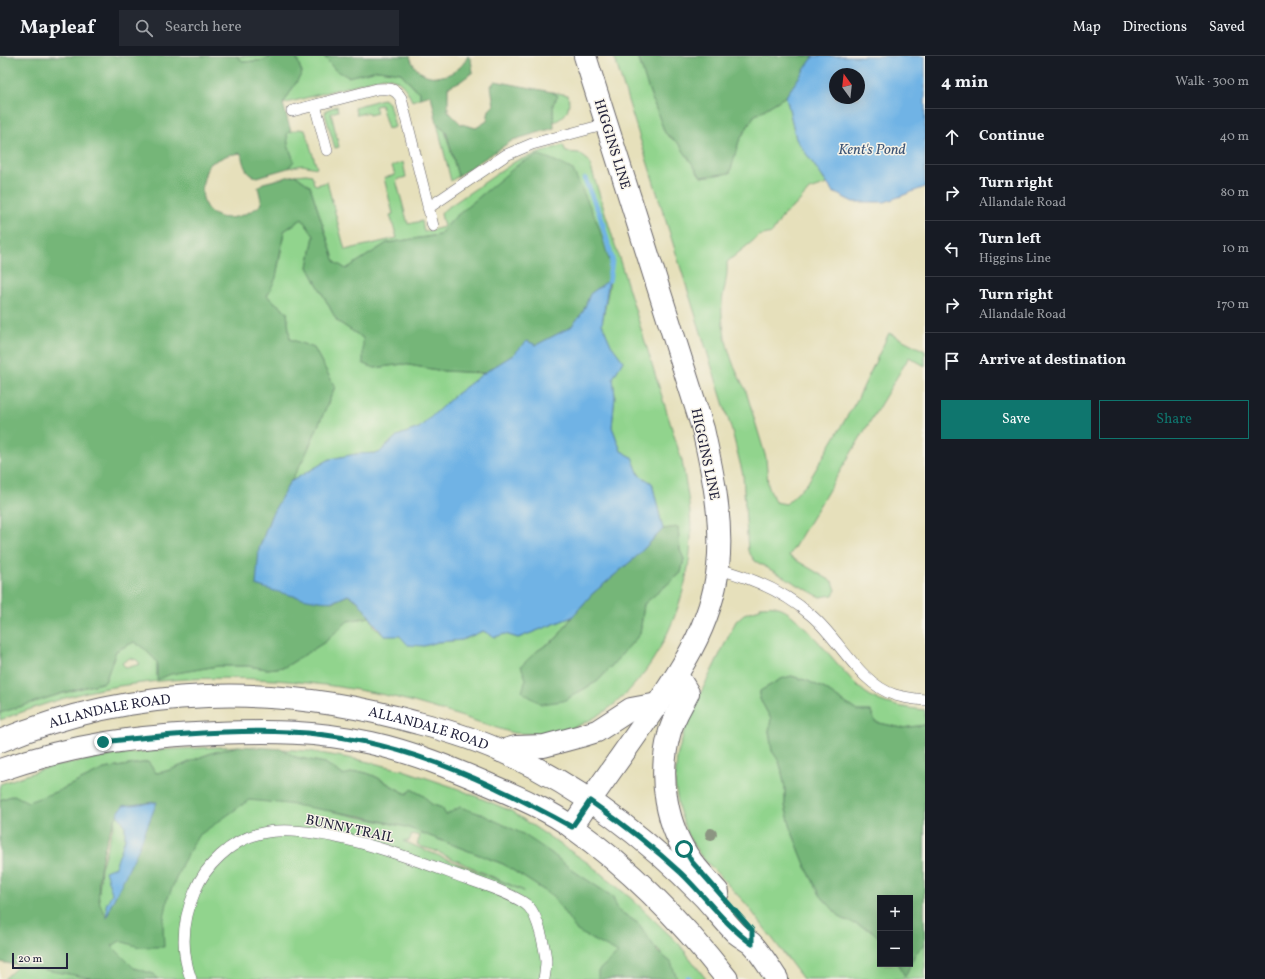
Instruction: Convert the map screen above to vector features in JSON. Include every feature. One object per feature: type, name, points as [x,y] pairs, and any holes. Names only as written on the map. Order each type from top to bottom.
[{"type":"main road","name":"HIGGINS LINE","points":[[572,827],[658,704],[677,675],[701,632],[713,595],[718,569],[720,542],[715,486],[703,429],[585,56]]},
{"type":"main road","points":[[677,675],[688,693],[673,722],[666,751],[664,782],[671,816],[676,833],[692,862],[752,930],[752,944]]},
{"type":"main road","name":"ALLANDALE ROAD","points":[[0,741],[42,725],[77,714],[129,703],[165,698],[245,695],[307,699],[358,707],[447,731],[501,751],[590,801],[663,858],[694,887],[737,933],[752,944],[777,979]]},
{"type":"main road","points":[[501,751],[516,747],[544,746],[581,736],[597,731],[632,709],[658,704]]},
{"type":"main road","name":"ALLANDALE ROAD","points":[[0,770],[38,757],[103,742],[182,735],[290,732],[371,743],[451,767],[505,792],[572,827],[677,920],[727,979]]},
{"type":"lane","points":[[292,111],[377,89],[389,88],[397,91],[401,98],[433,226]]},
{"type":"lane","points":[[315,105],[327,150]]},
{"type":"lane","points":[[428,208],[506,155],[532,144],[607,124]]},
{"type":"lane","points":[[718,569],[750,578],[796,602],[813,616],[867,678],[880,688],[894,694],[925,700]]},
{"type":"lane","name":"BUNNY TRAIL","points":[[191,979],[183,944],[187,910],[201,877],[224,852],[258,834],[273,832],[300,832],[354,842],[396,853],[501,891],[529,906],[537,921],[546,961],[544,979]]},
{"type":"green space","points":[[0,56],[236,56],[244,62],[265,60],[271,56],[296,56],[302,73],[283,104],[291,132],[287,133],[288,145],[294,161],[288,168],[257,177],[253,176],[247,171],[241,153],[228,155],[209,164],[203,181],[203,195],[206,206],[213,214],[222,217],[234,217],[248,213],[262,204],[258,187],[263,183],[295,175],[310,186],[335,262],[346,269],[387,243],[439,235],[454,218],[520,163],[539,155],[573,170],[598,224],[612,270],[609,280],[590,294],[583,312],[571,327],[536,345],[527,341],[513,355],[484,373],[443,371],[403,364],[375,368],[363,364],[363,338],[337,321],[308,267],[314,236],[302,219],[284,231],[276,278],[267,296],[287,312],[290,339],[314,348],[335,387],[305,456],[271,516],[259,549],[297,596],[333,602],[348,595],[358,601],[370,617],[348,621],[325,642],[285,667],[267,669],[247,666],[218,666],[171,674],[157,680],[157,662],[145,649],[134,642],[116,651],[105,682],[66,692],[0,713]]},
{"type":"green space","points":[[236,56],[271,56],[265,60],[243,62]]},
{"type":"green space","points":[[296,56],[324,56],[325,58],[378,70],[401,73],[415,89],[420,91],[420,98],[412,101],[407,91],[398,81],[384,77],[283,104],[302,73]]},
{"type":"green space","points":[[324,56],[410,56],[414,65],[420,72],[428,76],[437,77],[455,71],[462,65],[468,56],[471,60],[473,72],[461,81],[448,87],[448,111],[461,124],[476,128],[487,121],[489,110],[494,105],[491,86],[495,81],[552,92],[558,96],[553,104],[554,128],[513,140],[458,176],[446,131],[437,123],[431,95],[420,98],[420,92],[415,89],[401,73],[378,70],[348,77],[334,69]]},
{"type":"green space","points":[[614,56],[638,56],[665,133],[679,144],[701,177],[730,173],[739,141],[754,116],[786,96],[796,139],[827,184],[809,190],[796,205],[784,214],[772,233],[759,236],[727,262],[722,302],[725,335],[735,369],[745,388],[766,458],[768,485],[775,502],[786,504],[807,484],[858,398],[889,333],[925,351],[925,366],[909,357],[789,556],[833,582],[836,590],[833,595],[820,597],[755,561],[748,551],[743,475],[732,431]]},
{"type":"green space","points":[[638,56],[814,56],[786,96],[754,116],[739,141],[730,173],[701,177],[679,144],[665,133]]},
{"type":"green space","points":[[552,92],[568,95],[569,100],[568,108],[564,115],[553,122],[553,104],[558,96]]},
{"type":"green space","points":[[383,99],[389,103],[395,127],[388,129],[381,105],[375,106],[377,113],[369,115],[368,112],[357,115],[354,107]]},
{"type":"green space","points":[[337,106],[338,111],[331,113],[339,147],[335,148],[325,114],[326,110]]},
{"type":"green space","points":[[437,123],[445,131],[458,176],[451,181]]},
{"type":"green space","points":[[299,129],[305,130],[317,168],[302,165],[288,168],[294,161],[288,145],[287,133]]},
{"type":"green space","points":[[563,145],[566,152],[579,153],[589,161],[682,461],[691,524],[689,559],[684,586],[676,614],[664,640],[650,665],[632,687],[612,706],[590,720],[572,728],[533,734],[513,733],[431,707],[380,694],[311,683],[241,678],[171,680],[101,689],[62,699],[0,720],[0,713],[52,696],[105,682],[116,651],[134,642],[145,649],[157,662],[157,676],[218,666],[247,666],[267,669],[285,667],[325,642],[348,621],[370,617],[375,627],[384,636],[400,635],[424,646],[438,642],[462,640],[483,631],[495,637],[505,634],[518,638],[572,617],[557,638],[537,651],[563,701],[598,681],[640,634],[644,604],[681,573],[684,559],[680,550],[678,527],[663,529],[652,483],[639,475],[632,457],[621,451],[612,427],[615,396],[613,378],[623,361],[611,345],[602,324],[612,270],[605,249],[500,180],[454,218],[439,235],[387,243],[346,269],[335,262],[310,186],[295,175],[312,175],[314,184],[317,185],[327,182],[345,250],[397,238],[390,215],[393,214],[384,178],[395,175],[392,166],[403,162],[406,177],[396,180],[408,224],[422,221],[424,232],[444,227],[441,214],[444,210],[516,161]],"holes":[[[130,658],[137,660],[140,664],[126,668],[122,663]]]},
{"type":"green space","points":[[302,219],[314,236],[308,267],[337,321],[363,338],[375,368],[403,364],[443,371],[484,373],[455,395],[419,428],[397,436],[379,453],[356,454],[330,459],[290,482],[305,456],[335,387],[314,348],[290,339],[287,312],[267,296],[274,280],[278,265],[284,231]]},
{"type":"green space","points":[[678,527],[680,550],[684,559],[681,573],[644,604],[640,634],[598,681],[563,701],[541,704],[522,692],[526,679],[521,666],[537,651],[557,638],[572,617],[592,594],[636,557],[663,529]]},
{"type":"green space","points":[[760,606],[775,606],[786,611],[809,632],[856,684],[872,697],[894,705],[925,710],[925,725],[902,728],[875,722],[871,711],[857,711],[825,689],[808,681],[792,676],[781,679],[760,691],[760,699],[771,719],[769,731],[772,751],[779,761],[781,768],[785,788],[785,806],[792,832],[806,867],[820,895],[841,918],[872,931],[877,936],[877,967],[900,967],[905,976],[909,967],[913,967],[913,958],[915,954],[925,944],[925,979],[803,979],[747,905],[700,855],[687,834],[679,809],[675,784],[677,757],[687,721],[736,621],[744,614],[760,609]]},
{"type":"green space","points":[[791,676],[808,681],[825,689],[857,711],[871,711],[875,722],[902,728],[925,725],[925,944],[915,954],[913,959],[913,895],[877,895],[877,936],[872,931],[841,918],[820,895],[806,867],[792,832],[785,805],[785,788],[779,761],[772,751],[769,731],[771,719],[760,699],[760,691],[781,679]]},
{"type":"green space","points":[[239,746],[200,757],[163,772],[156,773],[148,762],[104,769],[58,791],[28,803],[14,795],[0,800],[0,784],[50,767],[107,756],[159,750]]},
{"type":"green space","points":[[239,746],[282,749],[295,757],[325,763],[343,775],[362,772],[407,794],[411,789],[424,796],[431,804],[442,808],[446,815],[460,807],[481,814],[523,834],[550,852],[572,870],[613,897],[618,910],[639,924],[658,952],[671,962],[677,979],[598,979],[598,971],[618,953],[577,931],[553,896],[503,864],[406,827],[360,816],[288,804],[249,800],[198,836],[182,864],[168,898],[163,924],[164,947],[139,947],[120,941],[112,946],[134,968],[154,974],[158,979],[96,979],[0,962],[0,800],[14,795],[28,802],[58,791],[104,769],[148,762],[156,773],[163,772],[200,757]],"holes":[[[156,802],[150,820],[110,907],[107,918],[100,904],[100,867],[107,839],[117,815],[123,806]]]},
{"type":"green space","points":[[282,749],[308,751],[360,760],[403,770],[456,788],[511,811],[588,863],[633,900],[679,944],[706,979],[677,979],[670,962],[653,945],[661,979],[4,979],[99,892],[101,868],[117,814],[124,824],[125,837],[121,853],[109,882],[231,770],[330,811],[406,827],[503,864],[553,896],[560,906],[651,943],[639,924],[618,910],[613,897],[572,870],[550,852],[446,815],[442,808],[431,804],[424,796],[411,789],[408,794],[380,779],[362,772],[343,775],[325,763],[295,757]],"holes":[[[412,834],[420,836],[417,844],[422,847],[433,850],[524,891],[403,841],[409,841]]]},
{"type":"green space","points":[[900,967],[909,967],[905,977]]},
{"type":"water","name":"Kent's Pond","points":[[814,56],[925,56],[925,187],[885,202],[853,202],[833,192],[796,139],[786,96]]},
{"type":"water","points":[[609,280],[602,324],[611,345],[623,361],[613,378],[615,396],[612,427],[621,451],[632,457],[639,475],[652,483],[663,529],[636,557],[592,594],[572,617],[518,638],[505,634],[495,637],[483,631],[462,640],[438,642],[424,646],[408,645],[400,636],[384,636],[358,601],[348,595],[327,602],[307,599],[256,585],[259,549],[271,516],[290,482],[330,459],[356,454],[379,453],[397,436],[419,428],[455,395],[484,373],[513,355],[527,341],[536,345],[571,327],[583,312],[590,294]]},
{"type":"water","points":[[157,802],[137,852],[110,907],[107,918],[106,905],[112,893],[105,871],[115,867],[125,839],[125,825],[117,814],[123,806]]},
{"type":"waterway","points":[[585,179],[600,215],[612,259],[609,280]]},
{"type":"route","points":[[103,742],[148,737],[234,733],[290,732],[328,736],[371,743],[451,767],[505,792],[572,827],[590,801],[610,814],[681,873],[737,933],[752,944],[752,930],[692,862],[684,849]]}]
